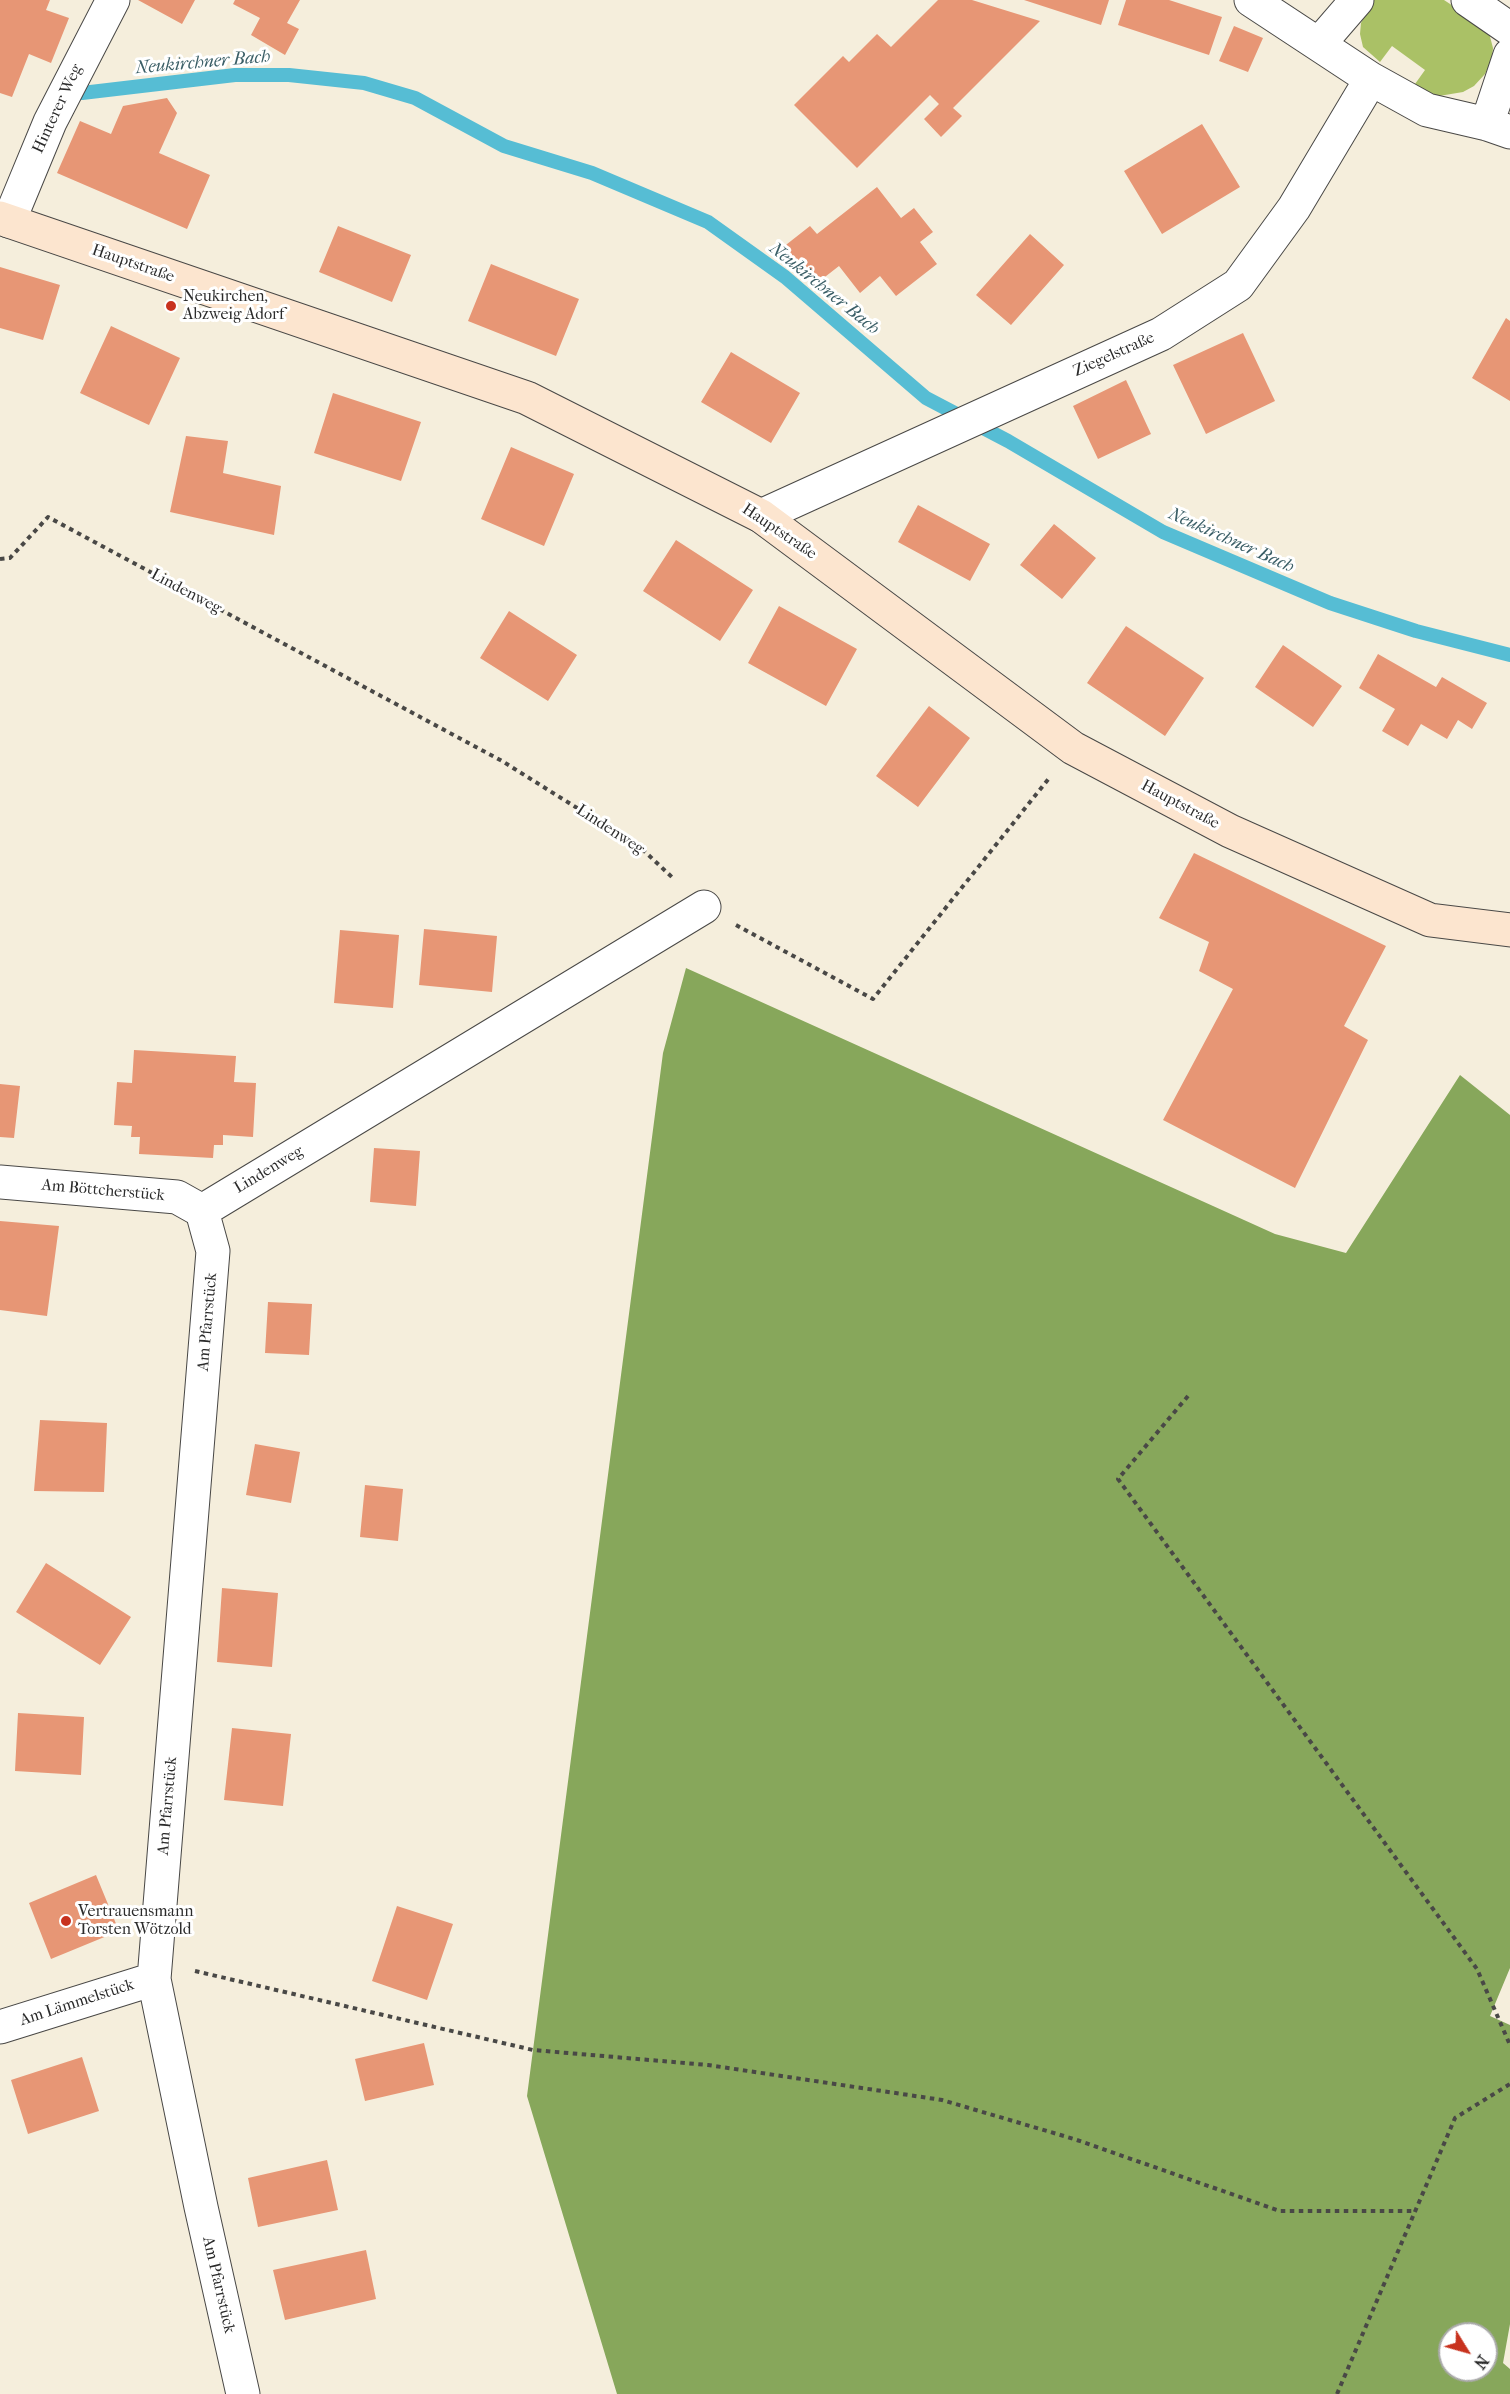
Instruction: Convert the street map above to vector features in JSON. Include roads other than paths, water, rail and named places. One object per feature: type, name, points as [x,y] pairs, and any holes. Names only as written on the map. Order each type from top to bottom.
[{"type":"main road","name":"Hauptstraße","points":[[4,219],[527,398],[761,516],[1073,748],[1230,831],[1430,920],[1510,930]]},
{"type":"street","name":"Hinterer Weg","points":[[4,219],[50,122],[113,0]]},
{"type":"street","points":[[1251,0],[1371,79],[1427,110],[1498,128],[1510,55]]},
{"type":"street","points":[[1319,44],[1357,0]]},
{"type":"street","points":[[1468,0],[1510,29]]},
{"type":"street","name":"Ziegelstraße","points":[[761,516],[1161,334],[1238,285],[1294,208],[1371,79]]},
{"type":"street","name":"Lindenweg","points":[[202,1211],[704,907]]},
{"type":"street","name":"Am Böttcherstück","points":[[0,1182],[177,1197],[202,1211]]},
{"type":"street","name":"Am Pfarrstück","points":[[202,1211],[213,1251],[154,1970],[201,2207],[243,2394]]},
{"type":"street","name":"Am Lämmelstück","points":[[0,2027],[154,1970]]},
{"type":"waterway","name":"Neukirchner Bach","points":[[82,93],[235,75],[289,75],[364,83],[415,98],[504,146],[592,173],[708,222],[785,277],[926,398],[1008,441],[1163,532],[1330,603],[1416,631],[1510,655]]},
{"type":"place","name":"Neukirchen, Abzweig Adorf","points":[[171,306]]},
{"type":"place","name":"Vertrauensmann Torsten Wötzold","points":[[66,1921]]}]
